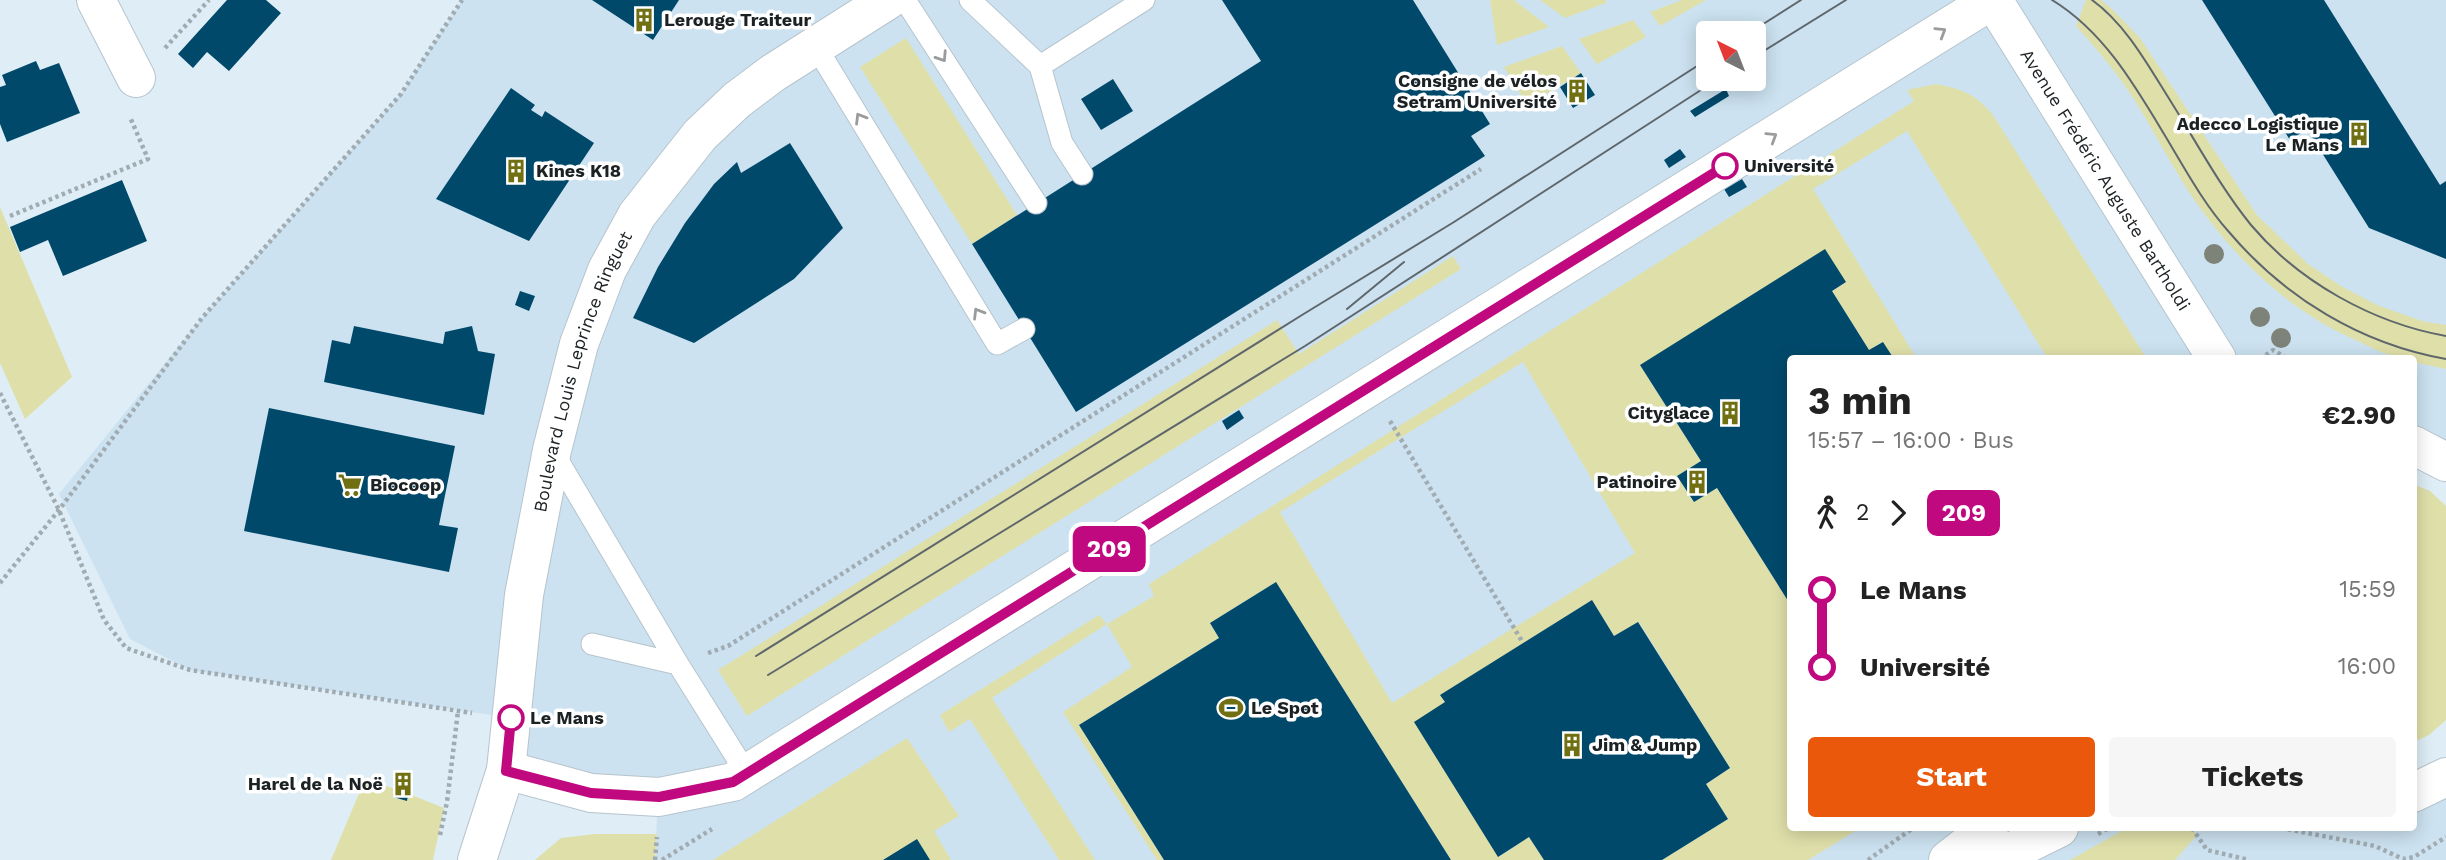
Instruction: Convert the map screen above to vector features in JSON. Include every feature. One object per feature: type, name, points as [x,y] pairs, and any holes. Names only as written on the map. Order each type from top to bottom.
[{"type":"street","points":[[96,0],[136,78]]},
{"type":"street","name":"Boulevard Louis Leprince Ringuet","points":[[477,860],[506,771],[524,595],[552,450],[579,344],[607,270],[637,215],[700,135],[727,109],[773,73],[888,0]]},
{"type":"street","points":[[506,771],[591,793],[659,797],[733,782],[1992,0]]},
{"type":"street","name":"Avenue Frédéric Auguste Bartholdi","points":[[1992,0],[2214,355]]},
{"type":"street","points":[[2417,447],[2446,461]]},
{"type":"street","points":[[2417,791],[2446,777]]},
{"type":"street","points":[[1948,860],[1985,831]]},
{"type":"street","points":[[1994,860],[2053,831]]},
{"type":"lane","points":[[905,0],[1036,203]]},
{"type":"lane","points":[[970,0],[1040,66],[1062,143],[1082,174]]},
{"type":"lane","points":[[1040,66],[1144,0]]},
{"type":"lane","points":[[815,45],[997,344],[1024,329]]},
{"type":"lane","points":[[552,450],[678,664],[747,774]]},
{"type":"lane","points":[[592,644],[678,664]]},
{"type":"path","points":[[10,216],[148,159],[129,113],[136,78],[209,0]]},
{"type":"path","points":[[0,583],[59,510],[202,318],[401,94],[463,0]]},
{"type":"path","points":[[678,664],[728,646],[1481,169]]},
{"type":"path","points":[[2266,355],[2273,350],[2281,355]]},
{"type":"path","points":[[0,393],[59,510],[104,620],[126,648],[190,670],[511,718]]},
{"type":"path","points":[[1385,413],[1523,643]]},
{"type":"path","points":[[439,837],[447,802],[458,711]]},
{"type":"path","points":[[1868,860],[1909,831]]},
{"type":"path","points":[[2194,831],[2207,850],[2249,860]]},
{"type":"path","points":[[2297,831],[2375,846],[2403,859],[2414,857],[2446,838]]},
{"type":"shaded area","points":[[462,0],[2446,0],[2446,462],[2417,447],[2417,355],[1787,355],[1787,831],[1985,831],[1948,860],[655,860],[658,797],[506,771],[511,718],[190,670],[130,639],[59,494],[202,318],[401,94]]},
{"type":"shaded area","points":[[2446,777],[2446,860],[1994,860],[2053,831],[2417,831],[2417,791]]},
{"type":"green space","points":[[1490,0],[1514,0],[1549,27],[1497,45]]},
{"type":"green space","points":[[1540,0],[1606,0],[1606,3],[1565,18]]},
{"type":"green space","points":[[1682,0],[1706,0],[1660,26],[1650,12]]},
{"type":"green space","points":[[2086,0],[2101,0],[2112,9],[2140,38],[2257,215],[2308,264],[2341,286],[2377,305],[2422,321],[2446,325],[2446,369],[2417,363],[2417,355],[2392,355],[2364,344],[2304,311],[2263,279],[2210,222],[2179,177],[2128,91],[2076,26]]},
{"type":"green space","points":[[1633,20],[1646,37],[1597,64],[1579,39]]},
{"type":"green space","points":[[906,38],[1017,215],[972,244],[860,67]]},
{"type":"green space","points":[[1562,46],[1581,73],[1527,105],[1504,67]]},
{"type":"green space","points":[[1936,84],[1954,88],[1974,97],[1993,115],[2144,355],[2046,355],[1907,131],[1813,189],[1915,355],[1891,355],[1883,342],[1869,350],[1832,291],[1846,282],[1640,365],[1701,461],[1677,476],[1693,502],[1717,488],[1787,599],[1787,831],[1855,831],[1808,860],[1662,860],[1728,819],[1706,784],[1730,768],[1639,622],[1614,636],[1592,600],[1441,695],[1499,857],[1529,837],[1544,860],[1451,860],[1276,582],[1210,623],[1219,638],[1079,725],[1164,860],[1157,860],[1063,712],[1132,667],[1107,624],[1154,596],[1149,584],[1914,101],[1907,90]],"holes":[[[1523,362],[1635,553],[1392,703],[1280,512]]]},
{"type":"green space","points":[[0,207],[72,377],[25,419],[0,363]]},
{"type":"green space","points":[[1453,256],[1461,269],[747,716],[718,670],[1277,320],[1299,354]]},
{"type":"green space","points":[[2417,486],[2430,491],[2446,506],[2446,720],[2429,735],[2417,740]]},
{"type":"green space","points":[[1099,615],[1107,624],[992,698],[1095,860],[1059,860],[970,719],[949,732],[940,715]]},
{"type":"green space","points":[[907,738],[959,816],[934,831],[951,860],[713,860]]},
{"type":"green space","points":[[365,779],[395,789],[394,798],[407,800],[409,794],[444,808],[433,860],[331,860]]},
{"type":"green space","points":[[2122,831],[2194,831],[2197,835],[2175,860],[2070,860]]},
{"type":"green space","points":[[595,834],[657,834],[655,860],[535,860],[561,838]]},
{"type":"building","points":[[227,0],[266,0],[281,13],[229,71],[207,52],[193,68],[178,54]]},
{"type":"building","name":"Lerouge Traiteur","points":[[592,0],[679,0],[653,40]]},
{"type":"building","points":[[1222,0],[1413,0],[1490,124],[1471,136],[1485,156],[1076,412],[972,244],[1261,61]]},
{"type":"building","name":"Adecco Logistique Le Mans","points":[[2202,0],[2324,0],[2440,185],[2446,181],[2446,259],[2369,228],[2307,129],[2290,140]]},
{"type":"building","points":[[36,61],[40,70],[59,63],[80,113],[7,142],[0,124],[0,87],[6,85],[2,75]]},
{"type":"building","name":"Consigne de vélos Setram Université","points":[[1581,73],[1595,95],[1573,108],[1560,87]]},
{"type":"building","points":[[1113,79],[1133,111],[1101,130],[1081,99]]},
{"type":"building","name":"Kines K18","points":[[511,88],[535,105],[531,110],[542,117],[545,111],[594,143],[529,241],[436,199]]},
{"type":"building","points":[[1727,91],[1729,96],[1695,117],[1690,111]]},
{"type":"building","points":[[790,143],[843,228],[794,279],[694,343],[633,318],[658,267],[685,223],[714,184],[737,162],[741,173]]},
{"type":"building","points":[[1680,149],[1686,157],[1669,168],[1664,160]]},
{"type":"building","points":[[1742,179],[1747,187],[1729,197],[1724,189]]},
{"type":"building","points":[[122,180],[147,241],[63,276],[48,240],[20,252],[10,227]]},
{"type":"building","name":"Cityglace","points":[[1825,249],[1846,282],[1832,291],[1869,350],[1883,342],[1891,355],[1787,355],[1787,599],[1717,488],[1694,502],[1677,476],[1701,461],[1640,365]]},
{"type":"building","points":[[520,291],[535,296],[529,311],[515,305]]},
{"type":"building","points":[[354,326],[443,344],[445,332],[472,326],[478,351],[495,354],[484,415],[324,382],[332,340],[350,344]]},
{"type":"building","name":"Biocoop","points":[[269,408],[455,446],[439,525],[458,528],[449,572],[244,531]]},
{"type":"building","points":[[1239,410],[1244,418],[1227,430],[1222,421]]},
{"type":"building","name":"Le Spot","points":[[1276,582],[1451,860],[1164,860],[1079,725],[1219,638],[1210,623]]},
{"type":"building","name":"Jim & Jump","points":[[1592,600],[1614,636],[1638,622],[1730,768],[1706,784],[1728,819],[1662,860],[1544,860],[1529,837],[1498,857],[1414,722],[1445,702],[1440,695]]},
{"type":"building","name":"Harel de la Noë","points":[[398,775],[411,778],[407,801],[393,797]]},
{"type":"building","points":[[917,839],[930,860],[883,860]]},
{"type":"tram line","points":[[1766,22],[1801,0]]},
{"type":"tram line","points":[[1766,50],[1846,0]]},
{"type":"tram line","points":[[2052,0],[2087,27],[2116,60],[2211,209],[2251,256],[2275,278],[2327,315],[2355,330],[2415,352],[2446,359]]},
{"type":"tram line","points":[[2092,0],[2105,10],[2137,48],[2230,196],[2270,246],[2291,265],[2339,297],[2391,321],[2446,336]]},
{"type":"tram line","points":[[756,656],[1454,222],[1696,67]]},
{"type":"tram line","points":[[768,675],[1305,346],[1699,91]]},
{"type":"tram line","points":[[1347,309],[1404,262]]},
{"type":"bus line","name":"209","points":[[511,718],[506,771],[591,793],[659,797],[733,782],[1725,166]]},
{"type":"place","name":"Lerouge Traiteur","points":[[644,20]]},
{"type":"place","name":"Consigne de vélos Setram Université","points":[[1577,91]]},
{"type":"place","name":"Adecco Logistique Le Mans","points":[[2359,134]]},
{"type":"place","name":"Université","points":[[1725,166]]},
{"type":"place","name":"Kines K18","points":[[516,171]]},
{"type":"place","name":"Cityglace","points":[[1730,413]]},
{"type":"place","name":"Patinoire","points":[[1697,482]]},
{"type":"place","name":"Biocoop","points":[[350,485]]},
{"type":"place","name":"Le Spot","points":[[1231,708]]},
{"type":"place","name":"Le Mans","points":[[511,718]]},
{"type":"place","name":"Jim & Jump","points":[[1572,745]]},
{"type":"place","name":"Harel de la Noë","points":[[403,784]]}]
